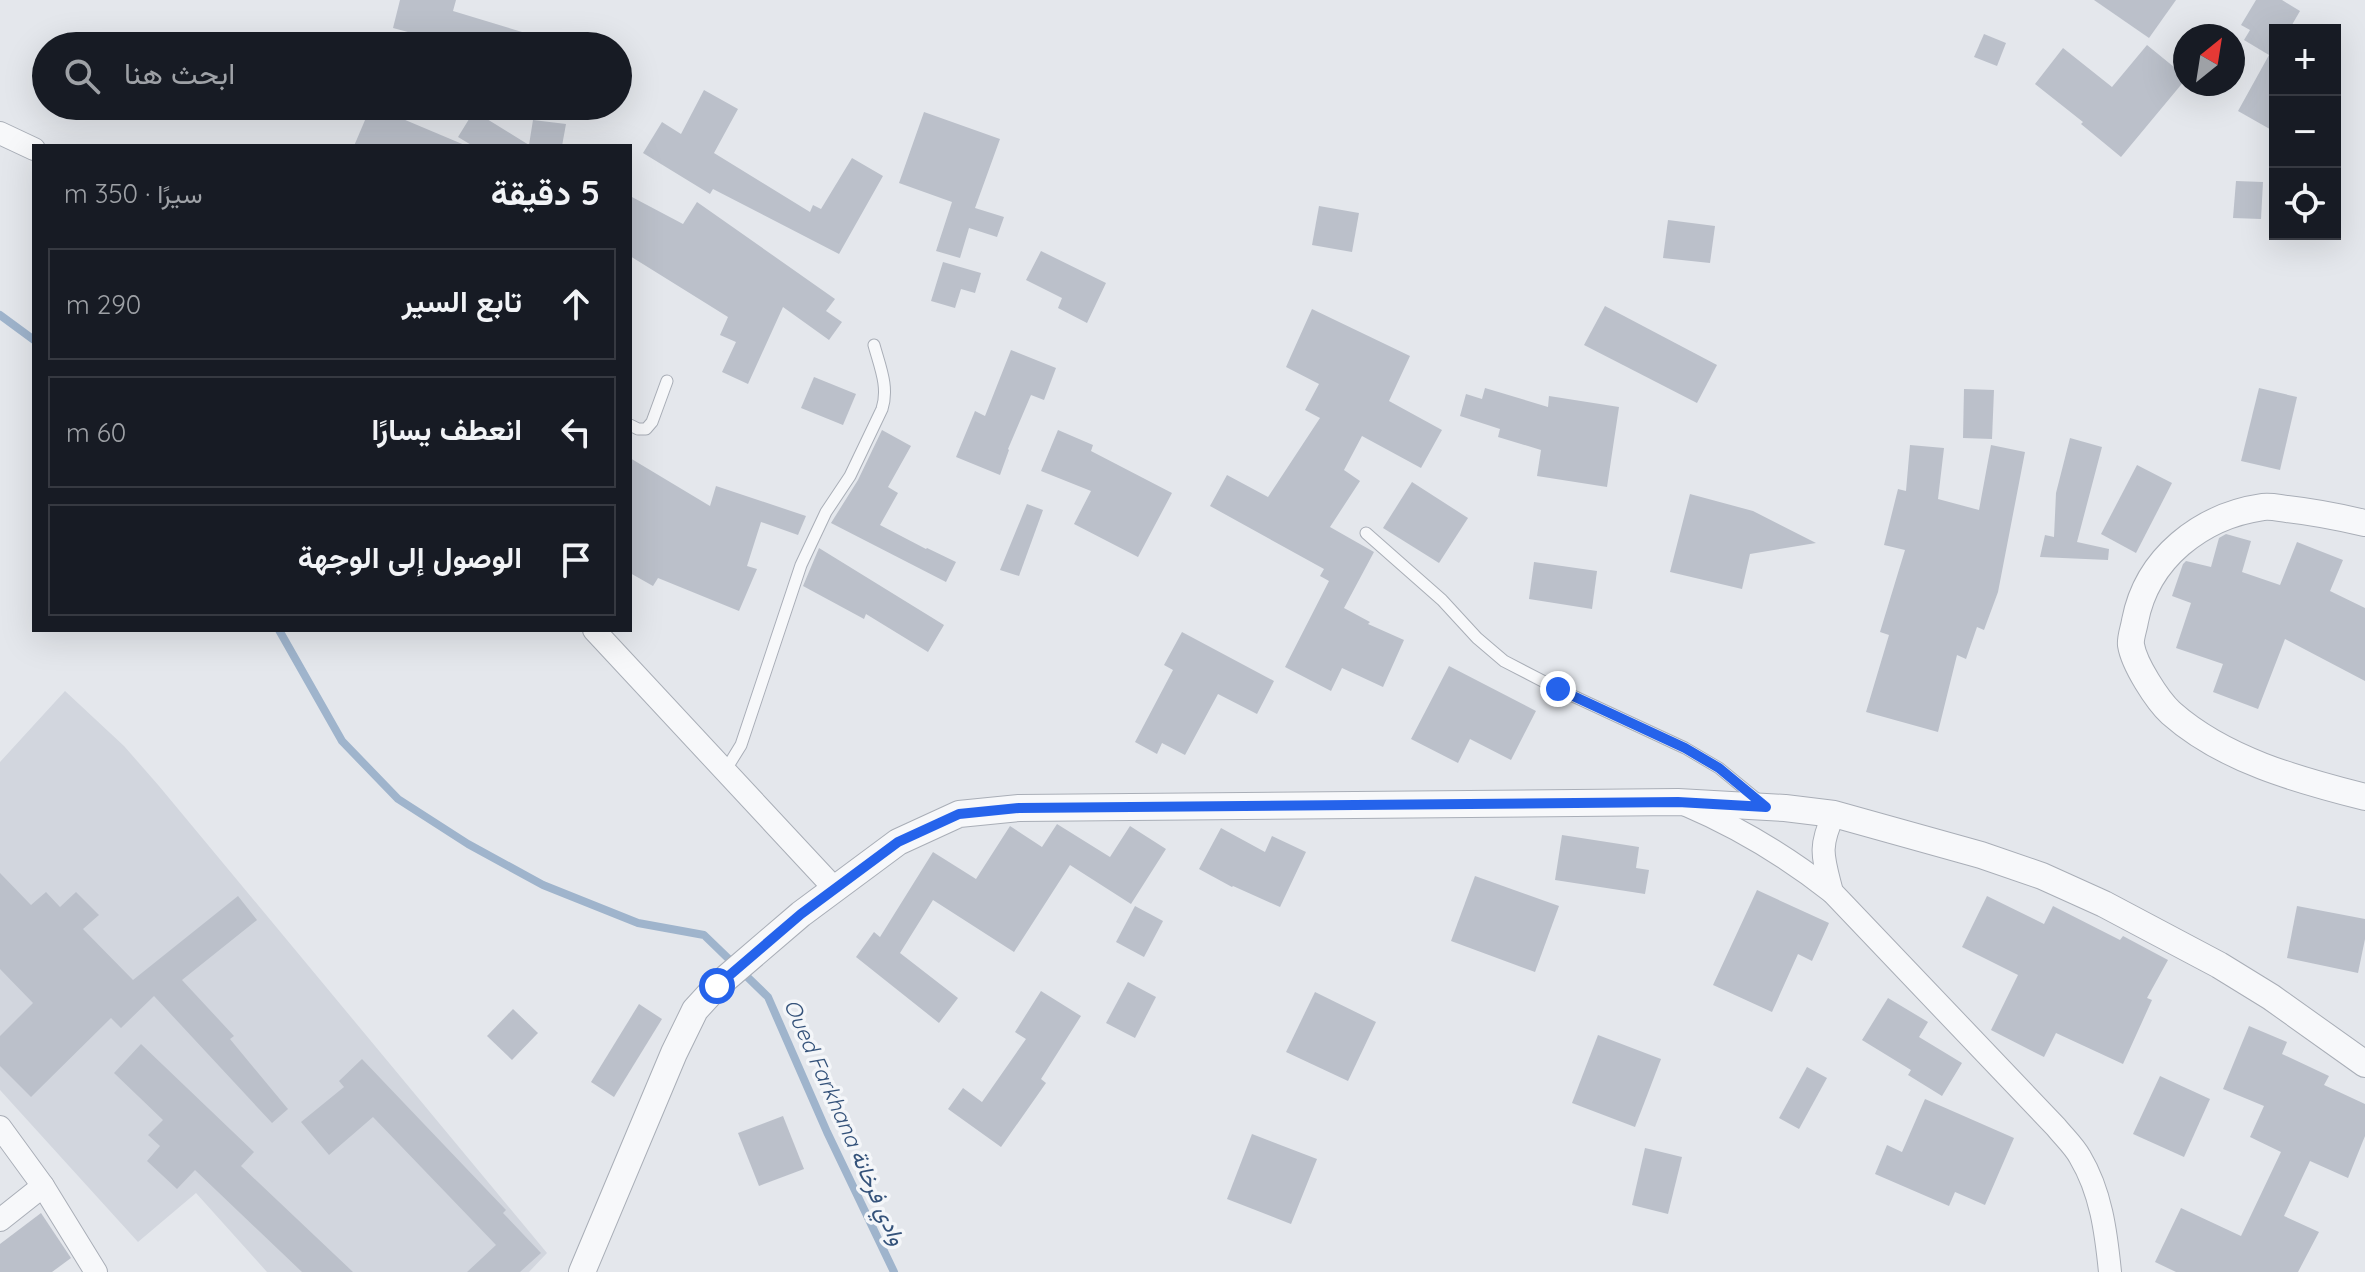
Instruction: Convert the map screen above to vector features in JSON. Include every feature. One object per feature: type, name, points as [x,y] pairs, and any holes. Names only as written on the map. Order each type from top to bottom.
[{"type":"street","points":[[0,133],[32,148]]},
{"type":"street","points":[[2365,523],[2325,513],[2265,507],[2219,518],[2175,547],[2148,581],[2138,606],[2131,644],[2144,679],[2169,711],[2202,737],[2287,775],[2365,797]]},
{"type":"street","points":[[596,632],[835,889]]},
{"type":"street","points":[[1678,802],[1756,838],[1832,892],[2056,1127],[2080,1156],[2095,1187],[2106,1226],[2110,1272]]},
{"type":"street","points":[[582,1272],[695,1010],[717,986],[801,914],[898,842],[959,814],[1019,808],[1678,802],[1834,814],[1981,855],[2042,876],[2104,904],[2232,973],[2365,1064]]},
{"type":"street","points":[[1832,892],[1822,849],[1834,814]]},
{"type":"street","points":[[0,1127],[43,1186],[96,1272]]},
{"type":"street","points":[[0,1220],[43,1186]]},
{"type":"lane","points":[[725,771],[741,745],[801,565],[826,512],[850,476],[882,409],[885,386],[874,345]]},
{"type":"lane","points":[[632,426],[646,429],[652,422],[667,381]]},
{"type":"lane","points":[[1366,533],[1442,600],[1477,638],[1504,661],[1685,748],[1719,768],[1766,807]]},
{"type":"shaded area","points":[[65,691],[124,746],[159,786],[547,1253],[529,1272],[267,1272],[196,1193],[138,1242],[0,1090],[0,762]]},
{"type":"building","points":[[400,0],[456,0],[453,11],[522,32],[408,32],[393,28]]},
{"type":"building","points":[[2094,0],[2176,0],[2149,38]]},
{"type":"building","points":[[2256,0],[2282,0],[2300,11],[2292,24],[2269,24],[2269,55],[2245,41],[2250,30],[2242,24]]},
{"type":"building","points":[[1984,34],[2006,43],[1997,66],[1974,57]]},
{"type":"building","points":[[2147,45],[2173,66],[2173,94],[2121,157],[2035,84],[2063,48],[2112,87]]},
{"type":"building","points":[[2269,55],[2269,129],[2238,111]]},
{"type":"building","points":[[704,90],[738,109],[714,153],[810,212],[813,205],[821,209],[852,158],[883,176],[839,254],[713,189],[710,194],[643,153],[662,122],[681,134]]},
{"type":"building","points":[[924,112],[1000,139],[975,208],[1004,217],[997,237],[969,228],[960,258],[936,251],[952,202],[899,183]]},
{"type":"building","points":[[365,120],[405,120],[462,144],[355,144]]},
{"type":"building","points":[[468,120],[489,120],[527,144],[470,144],[458,137]]},
{"type":"building","points":[[533,120],[566,124],[562,144],[529,144]]},
{"type":"building","points":[[2236,181],[2263,182],[2261,219],[2233,218]]},
{"type":"building","points":[[632,197],[683,224],[697,202],[835,299],[826,311],[842,322],[829,340],[783,307],[748,384],[722,372],[736,342],[720,335],[728,317],[632,257]]},
{"type":"building","points":[[1319,206],[1359,213],[1352,252],[1312,245]]},
{"type":"building","points":[[1668,220],[1715,226],[1710,263],[1663,258]]},
{"type":"building","points":[[1041,251],[1106,283],[1087,323],[1058,308],[1062,298],[1026,280]]},
{"type":"building","points":[[943,262],[981,273],[975,293],[961,289],[955,308],[931,301]]},
{"type":"building","points":[[1605,306],[1717,365],[1697,403],[1584,345]]},
{"type":"building","points":[[1312,309],[1410,356],[1389,401],[1442,430],[1421,468],[1362,436],[1344,470],[1360,481],[1330,527],[1374,552],[1344,608],[1370,622],[1368,624],[1404,640],[1383,687],[1342,668],[1331,691],[1285,667],[1329,581],[1320,576],[1324,569],[1210,506],[1227,475],[1268,497],[1320,418],[1305,410],[1319,384],[1286,367]]},
{"type":"building","points":[[1011,350],[1056,368],[1044,400],[1031,395],[1000,475],[956,457],[975,411],[985,416]]},
{"type":"building","points":[[814,377],[856,394],[843,425],[801,408]]},
{"type":"building","points":[[1485,388],[1548,407],[1549,396],[1619,407],[1607,487],[1537,476],[1541,450],[1498,437],[1500,429],[1460,416],[1466,394],[1482,399]]},
{"type":"building","points":[[2259,388],[2297,397],[2280,470],[2241,461]]},
{"type":"building","points":[[1964,389],[1994,390],[1992,439],[1963,438]]},
{"type":"building","points":[[882,430],[911,446],[888,487],[898,493],[880,525],[956,562],[946,582],[831,523],[858,480]]},
{"type":"building","points":[[1058,430],[1093,445],[1091,451],[1172,493],[1138,557],[1074,524],[1091,491],[1041,471]]},
{"type":"building","points":[[2070,438],[2102,447],[2077,542],[2109,549],[2108,560],[2040,557],[2045,535],[2054,537],[2056,493]]},
{"type":"building","points":[[1910,445],[1944,448],[1938,499],[1979,510],[1991,445],[2025,452],[1998,592],[1984,630],[1977,627],[1966,659],[1957,655],[1938,732],[1866,712],[1889,635],[1880,632],[1905,550],[1884,545],[1898,489],[1906,491]]},
{"type":"building","points":[[632,459],[710,506],[716,486],[806,516],[798,535],[761,522],[747,566],[757,569],[739,611],[658,578],[653,586],[632,574]]},
{"type":"building","points":[[2137,465],[2172,483],[2136,553],[2101,534]]},
{"type":"building","points":[[1412,482],[1468,518],[1439,563],[1383,528]]},
{"type":"building","points":[[1690,494],[1753,511],[1816,543],[1750,554],[1742,589],[1670,572]]},
{"type":"building","points":[[1027,504],[1043,510],[1019,576],[1000,570]]},
{"type":"building","points":[[2226,534],[2251,541],[2242,572],[2280,585],[2297,542],[2343,560],[2330,591],[2365,608],[2365,681],[2285,639],[2258,709],[2213,692],[2223,664],[2176,648],[2191,603],[2172,596],[2183,564],[2186,561],[2211,567],[2219,538]]},
{"type":"building","points":[[819,548],[944,625],[928,652],[866,614],[864,619],[803,586]]},
{"type":"building","points":[[1534,562],[1597,571],[1592,609],[1529,599]]},
{"type":"building","points":[[1182,632],[1274,681],[1257,714],[1218,694],[1185,755],[1162,743],[1157,754],[1135,742],[1173,670],[1164,665]]},
{"type":"building","points":[[1449,666],[1536,711],[1511,760],[1470,739],[1458,763],[1411,739]]},
{"type":"building","points":[[1057,824],[1110,857],[1130,826],[1166,849],[1131,904],[1070,865],[1014,952],[933,900],[900,953],[958,998],[939,1023],[856,957],[874,932],[880,937],[933,852],[976,879],[1010,826],[1042,847]]},
{"type":"building","points":[[1221,828],[1265,852],[1272,836],[1306,852],[1280,907],[1199,869]]},
{"type":"building","points":[[1562,835],[1639,847],[1636,868],[1649,870],[1645,894],[1555,880]]},
{"type":"building","points":[[0,873],[31,905],[46,892],[60,907],[76,892],[99,915],[83,929],[133,980],[238,896],[257,920],[182,980],[234,1036],[230,1039],[288,1109],[272,1123],[154,996],[121,1028],[111,1018],[31,1097],[0,1066],[0,1036],[33,1003],[0,969]]},
{"type":"building","points":[[1475,876],[1559,906],[1535,972],[1451,941]]},
{"type":"building","points":[[1757,890],[1829,923],[1812,961],[1798,954],[1772,1012],[1713,985]]},
{"type":"building","points":[[1987,896],[2044,924],[2053,906],[2120,940],[2123,936],[2168,960],[2147,998],[2152,1000],[2123,1064],[2056,1033],[2044,1057],[1991,1030],[2018,975],[1962,947]]},
{"type":"building","points":[[1135,906],[1163,921],[1144,957],[1116,942]]},
{"type":"building","points":[[2297,906],[2365,919],[2365,939],[2358,973],[2287,958]]},
{"type":"building","points":[[1128,982],[1156,997],[1135,1038],[1106,1023]]},
{"type":"building","points":[[1041,991],[1081,1016],[1041,1079],[1046,1083],[1001,1147],[948,1109],[963,1088],[982,1102],[1026,1039],[1015,1032]]},
{"type":"building","points":[[1315,992],[1376,1022],[1348,1081],[1286,1052]]},
{"type":"building","points":[[1888,998],[1928,1022],[1919,1037],[1962,1063],[1942,1096],[1908,1075],[1911,1070],[1862,1040]]},
{"type":"building","points":[[639,1004],[662,1019],[614,1097],[591,1082]]},
{"type":"building","points":[[513,1009],[538,1033],[512,1060],[487,1036]]},
{"type":"building","points":[[2249,1026],[2287,1042],[2282,1054],[2329,1076],[2324,1085],[2365,1104],[2365,1136],[2348,1178],[2310,1161],[2284,1216],[2319,1232],[2298,1272],[2176,1272],[2155,1262],[2181,1208],[2241,1236],[2281,1152],[2250,1137],[2264,1106],[2223,1089]]},
{"type":"building","points":[[1598,1035],[1661,1059],[1635,1127],[1572,1103]]},
{"type":"building","points":[[141,1044],[254,1152],[241,1166],[353,1272],[302,1272],[195,1170],[177,1189],[147,1161],[160,1146],[148,1135],[163,1120],[114,1073]]},
{"type":"building","points":[[362,1059],[506,1210],[503,1213],[541,1253],[520,1272],[467,1272],[496,1245],[373,1117],[329,1155],[301,1122],[344,1087],[339,1081]]},
{"type":"building","points":[[1807,1067],[1827,1078],[1799,1129],[1779,1118]]},
{"type":"building","points":[[2160,1076],[2210,1099],[2184,1157],[2133,1134]]},
{"type":"building","points":[[1925,1099],[2014,1138],[1985,1205],[1955,1192],[1949,1206],[1875,1174],[1887,1145],[1902,1152]]},
{"type":"building","points":[[783,1116],[804,1169],[759,1186],[738,1133]]},
{"type":"building","points":[[1252,1134],[1317,1159],[1291,1224],[1227,1199]]},
{"type":"building","points":[[1645,1148],[1682,1157],[1668,1214],[1632,1205]]},
{"type":"building","points":[[41,1213],[71,1258],[52,1272],[0,1272],[0,1244]]},
{"type":"waterway","name":"Oued Farkhana وادي فرخانة","points":[[0,315],[32,339]]},
{"type":"waterway","name":"Oued Farkhana وادي فرخانة","points":[[280,632],[342,741],[398,799],[468,844],[543,885],[638,923],[704,935],[768,997],[827,1132],[894,1272]]},
{"type":"route","points":[[717,986],[801,914],[898,842],[959,814],[1019,808],[1678,802],[1766,807],[1719,768],[1685,748],[1558,689]]}]
